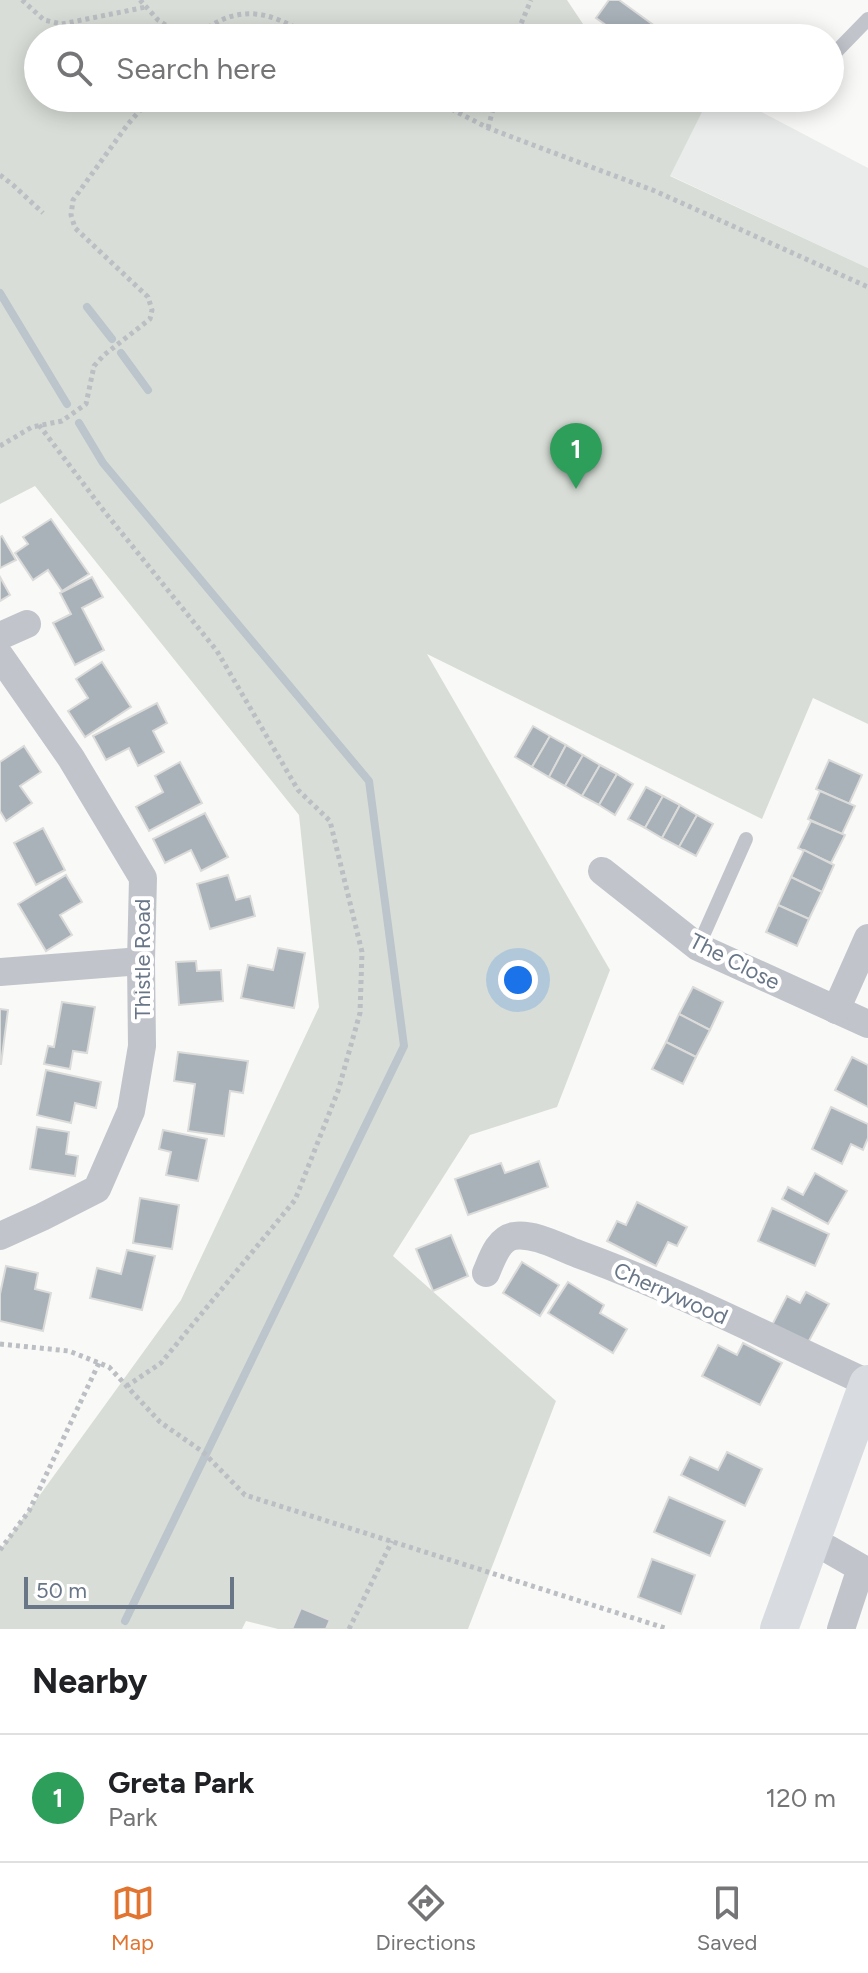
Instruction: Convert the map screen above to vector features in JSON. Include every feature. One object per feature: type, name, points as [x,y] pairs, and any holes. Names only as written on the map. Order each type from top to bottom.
[{"type":"main road","points":[[779,1629],[868,1384]]},
{"type":"street","points":[[0,636],[27,624]]},
{"type":"street","name":"Thistle Road","points":[[0,656],[71,758],[143,878],[142,1046],[131,1111],[97,1189],[0,1236]]},
{"type":"street","name":"The Close","points":[[602,871],[698,947],[868,1024]]},
{"type":"street","points":[[836,1010],[868,938]]},
{"type":"street","points":[[0,972],[141,961]]},
{"type":"street","name":"Cherrywood","points":[[486,1273],[502,1243],[511,1237],[529,1235],[624,1270],[868,1384]]},
{"type":"street","points":[[810,1543],[828,1549],[861,1568],[841,1629]]},
{"type":"lane","points":[[844,44],[868,19]]},
{"type":"lane","points":[[698,947],[746,839]]},
{"type":"path","points":[[22,0],[44,20],[62,24],[146,7]]},
{"type":"path","points":[[140,0],[164,24]]},
{"type":"path","points":[[521,24],[531,0]]},
{"type":"path","points":[[214,24],[239,15],[266,15],[285,24]]},
{"type":"path","points":[[0,446],[32,427],[62,421],[86,404],[94,366],[150,319],[152,310],[148,297],[75,228],[71,215],[73,200],[139,112]]},
{"type":"path","points":[[457,112],[488,128],[655,191],[868,287]]},
{"type":"path","points":[[488,128],[492,112]]},
{"type":"path","points":[[0,175],[43,213]]},
{"type":"path","points":[[39,425],[217,651],[298,790],[330,821],[362,952],[360,1013],[338,1091],[295,1200],[161,1363],[127,1386]]},
{"type":"path","points":[[0,1344],[69,1351],[109,1367],[160,1422],[203,1452],[245,1495],[668,1629]]},
{"type":"path","points":[[0,1550],[29,1511],[99,1363]]},
{"type":"path","points":[[349,1629],[392,1541]]},
{"type":"shaded area","points":[[0,0],[567,0],[583,24],[24,24],[24,112],[702,112],[670,176],[868,268],[868,724],[813,698],[762,819],[427,654],[610,970],[557,1107],[470,1135],[393,1256],[556,1401],[468,1629],[278,1629],[246,1621],[242,1629],[0,1629],[0,1550],[181,1300],[319,1007],[299,815],[35,486],[0,504]]},
{"type":"shaded area","points":[[702,112],[762,112],[868,168],[868,268],[669,175]]},
{"type":"building","points":[[609,0],[619,0],[652,24],[604,24],[596,18]]},
{"type":"building","points":[[51,519],[89,574],[62,591],[48,570],[33,580],[15,553],[28,544],[23,537]]},
{"type":"building","points":[[0,537],[16,560],[0,568]]},
{"type":"building","points":[[0,577],[10,595],[0,601]]},
{"type":"building","points":[[92,577],[103,597],[82,608],[104,650],[75,665],[53,623],[71,614],[60,593]]},
{"type":"building","points":[[102,662],[131,707],[85,737],[68,711],[88,698],[76,679]]},
{"type":"building","points":[[157,703],[167,723],[153,731],[164,752],[138,766],[129,748],[106,760],[93,736]]},
{"type":"building","points":[[533,726],[550,736],[532,767],[515,757]]},
{"type":"building","points":[[550,736],[566,745],[549,777],[532,767]]},
{"type":"building","points":[[566,745],[583,755],[565,786],[549,777]]},
{"type":"building","points":[[24,746],[41,772],[20,786],[32,803],[6,821],[0,811],[0,762]]},
{"type":"building","points":[[583,755],[600,765],[582,796],[565,786]]},
{"type":"building","points":[[829,760],[862,775],[849,804],[816,789]]},
{"type":"building","points":[[180,762],[202,803],[149,831],[136,807],[163,792],[155,776]]},
{"type":"building","points":[[600,765],[617,774],[599,805],[582,796]]},
{"type":"building","points":[[617,774],[633,784],[615,815],[599,805]]},
{"type":"building","points":[[646,787],[663,796],[645,828],[628,819]]},
{"type":"building","points":[[820,791],[855,806],[842,834],[808,819]]},
{"type":"building","points":[[663,796],[680,805],[662,838],[645,828]]},
{"type":"building","points":[[680,805],[697,815],[679,847],[662,838]]},
{"type":"building","points":[[205,813],[228,857],[201,871],[191,850],[165,863],[153,839]]},
{"type":"building","points":[[697,815],[713,824],[696,856],[679,847]]},
{"type":"building","points":[[811,821],[845,835],[831,863],[798,848]]},
{"type":"building","points":[[43,828],[65,870],[36,885],[14,843]]},
{"type":"building","points":[[804,850],[834,865],[822,892],[791,877]]},
{"type":"building","points":[[66,875],[82,902],[60,915],[72,935],[46,951],[18,904]]},
{"type":"building","points":[[228,875],[236,900],[250,896],[255,916],[210,929],[197,884]]},
{"type":"building","points":[[791,877],[822,892],[809,919],[778,905]]},
{"type":"building","points":[[778,905],[809,919],[797,946],[766,932]]},
{"type":"building","points":[[278,948],[305,953],[294,1008],[241,998],[248,965],[273,970]]},
{"type":"building","points":[[196,961],[197,971],[221,970],[223,1001],[179,1005],[176,962]]},
{"type":"building","points":[[693,987],[723,1002],[710,1030],[679,1014]]},
{"type":"building","points":[[62,1002],[95,1007],[87,1053],[73,1051],[70,1069],[44,1064],[48,1046],[54,1047]]},
{"type":"building","points":[[0,1009],[8,1010],[1,1064],[0,1064]]},
{"type":"building","points":[[679,1014],[710,1030],[696,1057],[666,1042]]},
{"type":"building","points":[[666,1042],[696,1057],[683,1084],[652,1069]]},
{"type":"building","points":[[178,1052],[248,1061],[243,1093],[230,1091],[224,1136],[188,1131],[195,1084],[174,1081]]},
{"type":"building","points":[[852,1057],[868,1065],[868,1107],[835,1090]]},
{"type":"building","points":[[46,1070],[101,1082],[96,1108],[75,1103],[71,1123],[37,1115]]},
{"type":"building","points":[[831,1107],[868,1124],[868,1138],[863,1150],[851,1144],[842,1164],[812,1149]]},
{"type":"building","points":[[37,1127],[69,1132],[66,1154],[78,1156],[75,1176],[30,1169]]},
{"type":"building","points":[[163,1130],[207,1139],[198,1181],[166,1175],[171,1152],[159,1149]]},
{"type":"building","points":[[539,1161],[548,1187],[468,1215],[455,1179],[501,1163],[505,1173]]},
{"type":"building","points":[[815,1173],[847,1191],[828,1224],[782,1199],[788,1187],[803,1195]]},
{"type":"building","points":[[140,1198],[179,1205],[172,1249],[133,1243]]},
{"type":"building","points":[[637,1202],[687,1227],[677,1246],[668,1242],[656,1266],[607,1241],[617,1221],[626,1225]]},
{"type":"building","points":[[772,1208],[829,1234],[815,1266],[758,1241]]},
{"type":"building","points":[[451,1235],[468,1276],[433,1291],[416,1249]]},
{"type":"building","points":[[127,1250],[155,1256],[142,1310],[90,1298],[97,1268],[121,1274]]},
{"type":"building","points":[[522,1262],[559,1285],[540,1316],[503,1293]]},
{"type":"building","points":[[6,1266],[38,1273],[35,1289],[51,1293],[43,1331],[0,1321],[0,1294]]},
{"type":"building","points":[[568,1282],[604,1305],[600,1313],[627,1329],[613,1353],[548,1313]]},
{"type":"building","points":[[806,1292],[829,1304],[805,1348],[770,1329],[787,1296],[800,1303]]},
{"type":"building","points":[[743,1343],[782,1363],[760,1405],[702,1376],[718,1345],[737,1355]]},
{"type":"building","points":[[727,1452],[762,1469],[745,1506],[681,1475],[690,1457],[718,1470]]},
{"type":"building","points":[[669,1497],[725,1521],[710,1556],[654,1532]]},
{"type":"building","points":[[652,1559],[695,1575],[681,1614],[638,1597]]},
{"type":"building","points":[[301,1608],[330,1620],[326,1629],[292,1629]]},
{"type":"waterway","points":[[0,293],[67,404]]},
{"type":"waterway","points":[[87,307],[112,339]]},
{"type":"waterway","points":[[121,353],[148,390]]},
{"type":"waterway","points":[[79,423],[103,463],[369,781],[404,1046],[125,1621]]},
{"type":"place","name":"Greta Park","points":[[576,489]]}]
